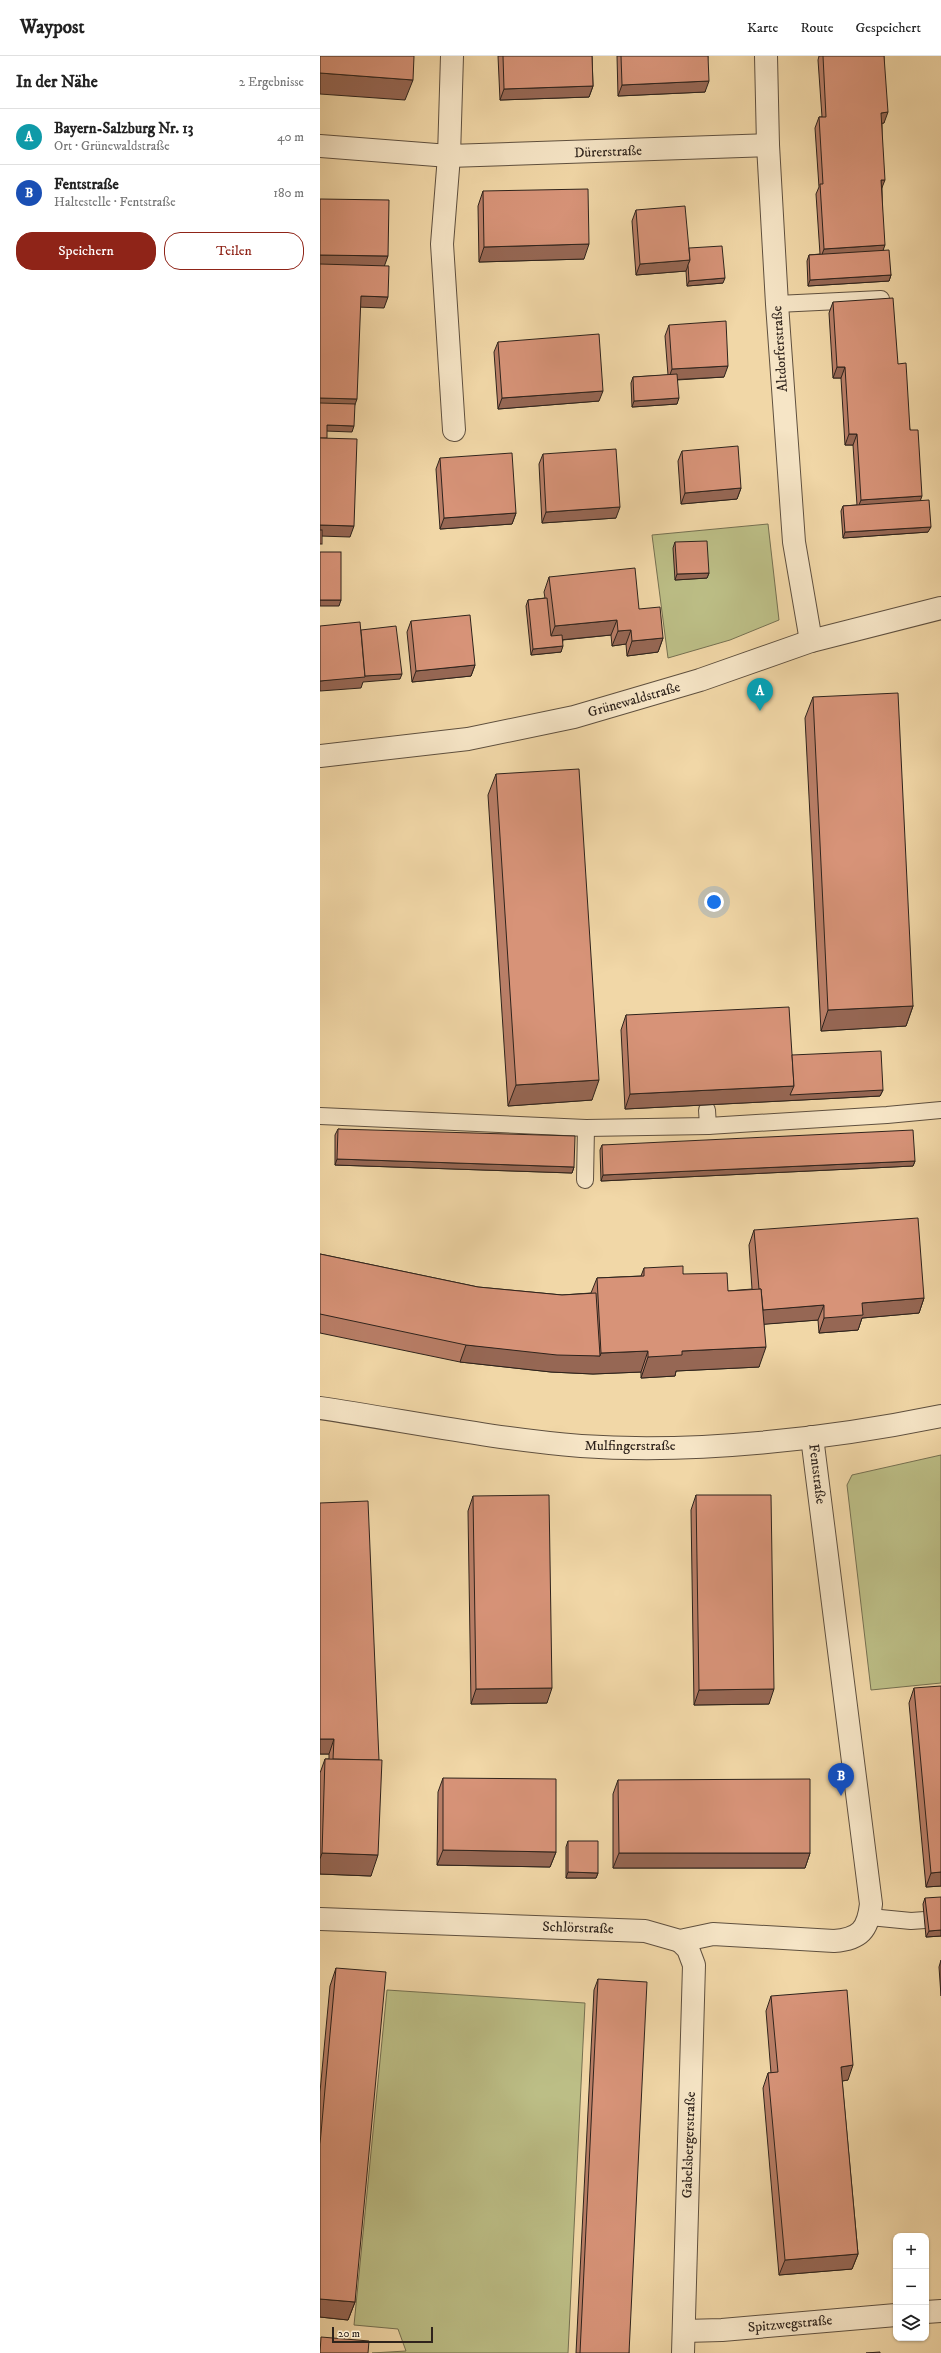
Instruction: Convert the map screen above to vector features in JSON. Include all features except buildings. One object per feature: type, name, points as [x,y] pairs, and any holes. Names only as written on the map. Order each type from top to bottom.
[{"type":"street","points":[[452,56],[449,156],[442,244],[454,430]]},
{"type":"street","name":"Altdorferstraße","points":[[766,56],[768,145],[776,304],[794,542],[811,641]]},
{"type":"street","name":"Dürerstraße","points":[[320,146],[449,156],[768,145]]},
{"type":"street","name":"Grünewaldstraße","points":[[320,756],[468,739],[574,717],[700,680],[811,641],[941,608]]},
{"type":"street","name":"Mulfingerstraße","points":[[320,1408],[497,1437],[582,1446],[678,1446],[812,1437],[883,1428],[941,1416]]},
{"type":"street","name":"Fentstraße","points":[[812,1437],[871,1904],[870,1917]]},
{"type":"street","name":"Schlörstraße","points":[[320,1919],[645,1931],[680,1941],[713,1934],[834,1941],[847,1940],[860,1933],[864,1930],[870,1917]]},
{"type":"street","name":"Gabelsbergerstraße","points":[[680,1941],[688,1949],[694,1965],[683,2353]]},
{"type":"street","points":[[929,2312],[941,2311]]},
{"type":"street","name":"Spitzwegstraße","points":[[684,2331],[722,2330],[893,2315]]},
{"type":"lane","points":[[776,304],[881,299]]},
{"type":"lane","points":[[707,1110],[708,1126]]},
{"type":"lane","points":[[320,1116],[586,1128],[708,1126],[892,1115],[941,1110]]},
{"type":"lane","points":[[585,1180],[586,1128]]},
{"type":"lane","points":[[870,1917],[911,1921],[924,1920]]},
{"type":"green space","points":[[768,524],[779,620],[730,640],[668,658],[652,535]]},
{"type":"green space","points":[[941,1455],[941,1683],[871,1690],[847,1485],[852,1475]]},
{"type":"green space","points":[[387,1990],[585,2003],[568,2353],[372,2353],[406,2351],[398,2329],[354,2325]]},
{"type":"place","name":"Bayern-Salzburg Nr. 13","points":[[760,711]]},
{"type":"place","name":"Fentstraße","points":[[841,1796]]}]
